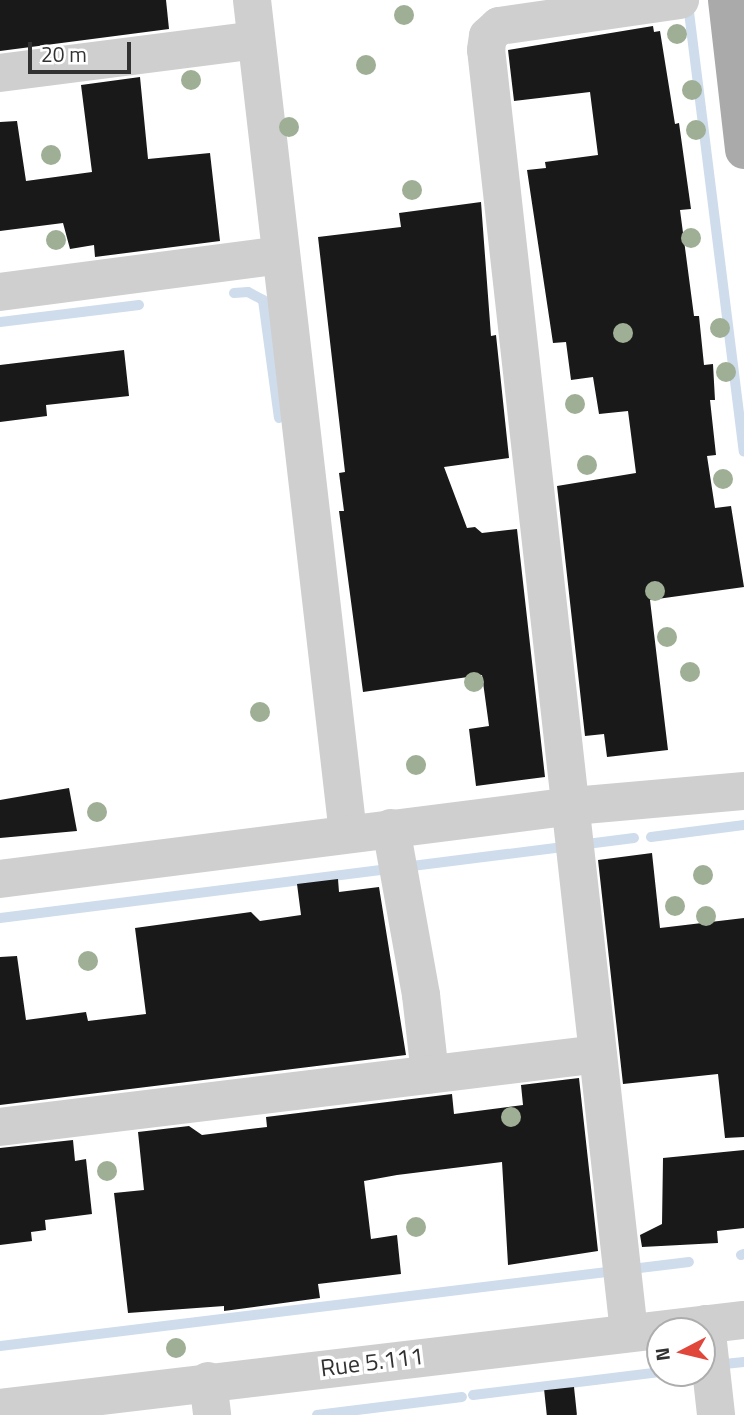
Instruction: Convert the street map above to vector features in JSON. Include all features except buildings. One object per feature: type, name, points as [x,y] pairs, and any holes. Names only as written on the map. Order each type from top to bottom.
[{"type":"main road","points":[[727,0],[744,150]]},
{"type":"street","points":[[251,0],[348,833]]},
{"type":"street","points":[[629,1332],[573,806],[485,50],[488,36],[499,26],[680,0]]},
{"type":"street","points":[[0,73],[256,40]]},
{"type":"street","points":[[0,292],[281,254]]},
{"type":"street","points":[[0,879],[573,806],[744,791]]},
{"type":"street","points":[[391,828],[421,995],[430,1074]]},
{"type":"street","points":[[0,1127],[598,1054]]},
{"type":"street","name":"Rue 5.111","points":[[716,1323],[744,1320]]},
{"type":"street","name":"Rue 5.111","points":[[0,1408],[210,1398],[646,1330]]},
{"type":"street","points":[[713,1387],[716,1415]]},
{"type":"waterway","points":[[689,12],[744,452]]},
{"type":"waterway","points":[[234,293],[248,292],[263,300],[279,418]]},
{"type":"waterway","points":[[0,322],[139,305]]},
{"type":"waterway","points":[[651,837],[744,825]]},
{"type":"waterway","points":[[0,918],[634,838]]},
{"type":"waterway","points":[[0,1346],[689,1262]]},
{"type":"waterway","points":[[716,1365],[744,1362]]},
{"type":"waterway","points":[[473,1395],[646,1374]]},
{"type":"waterway","points":[[317,1415],[462,1397]]}]
